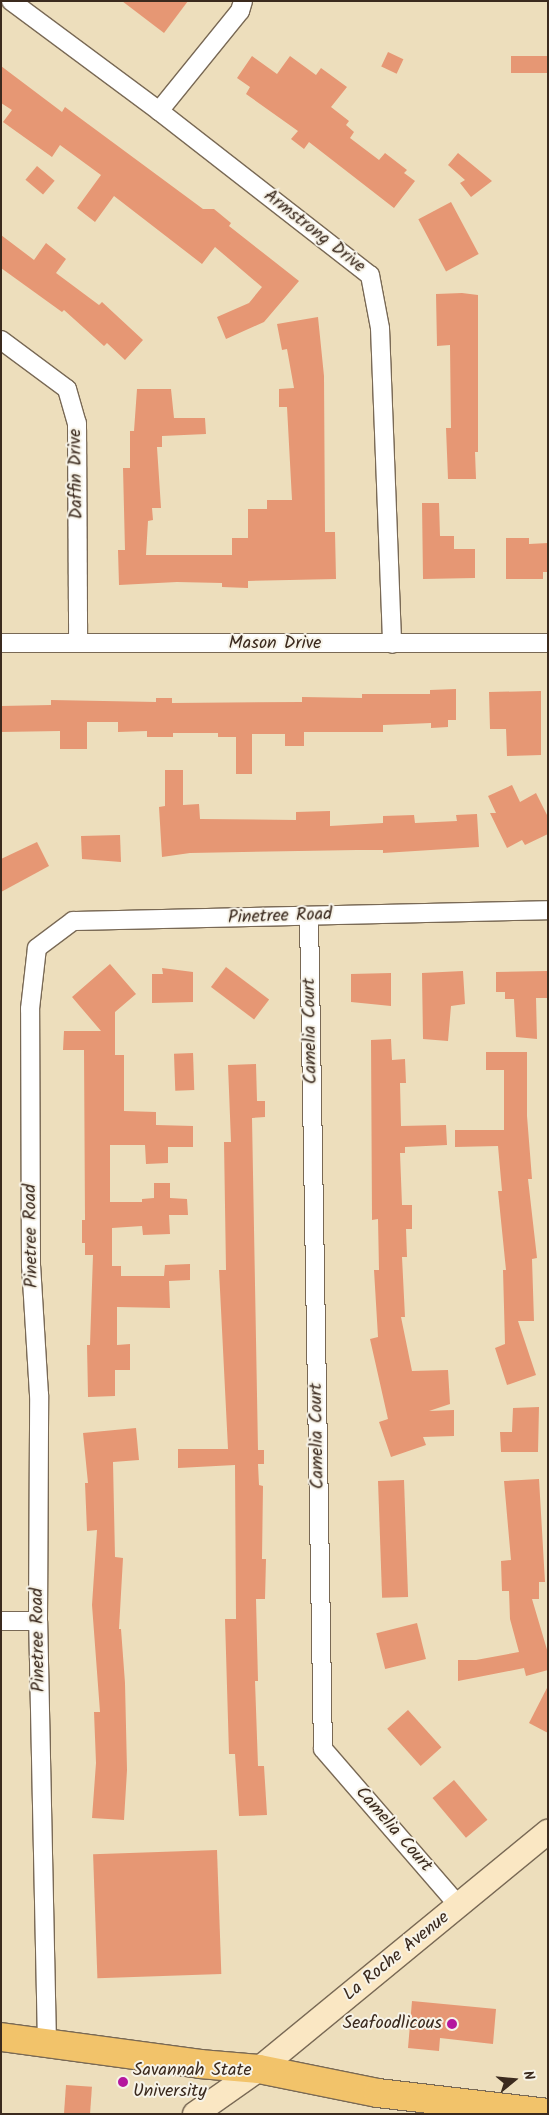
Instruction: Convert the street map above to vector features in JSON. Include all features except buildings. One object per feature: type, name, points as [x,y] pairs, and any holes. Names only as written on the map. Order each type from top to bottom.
[{"type":"main road","name":"La Roche Avenue","points":[[195,2114],[259,2069],[548,1832]]},
{"type":"main road","points":[[1,2037],[259,2069],[383,2093],[548,2113]]},
{"type":"street","name":"Armstrong Drive","points":[[11,1],[159,111],[370,275],[380,328],[392,644]]},
{"type":"street","points":[[159,111],[240,11],[243,1]]},
{"type":"street","name":"Daffin Drive","points":[[1,340],[67,389],[77,423],[78,643]]},
{"type":"street","name":"Mason Drive","points":[[1,643],[392,644],[548,642]]},
{"type":"street","name":"Pinetree Road","points":[[47,2044],[38,1621],[39,1394],[31,1266],[30,1009],[37,948],[53,933],[73,921],[242,920],[309,916],[548,910]]},
{"type":"street","name":"Camelia Court","points":[[309,916],[323,1749],[459,1906]]},
{"type":"street","points":[[1,1621],[38,1621]]},
{"type":"place","name":"Seafoodlicous","points":[[452,2024]]},
{"type":"place","name":"Savannah State University","points":[[123,2082]]}]
